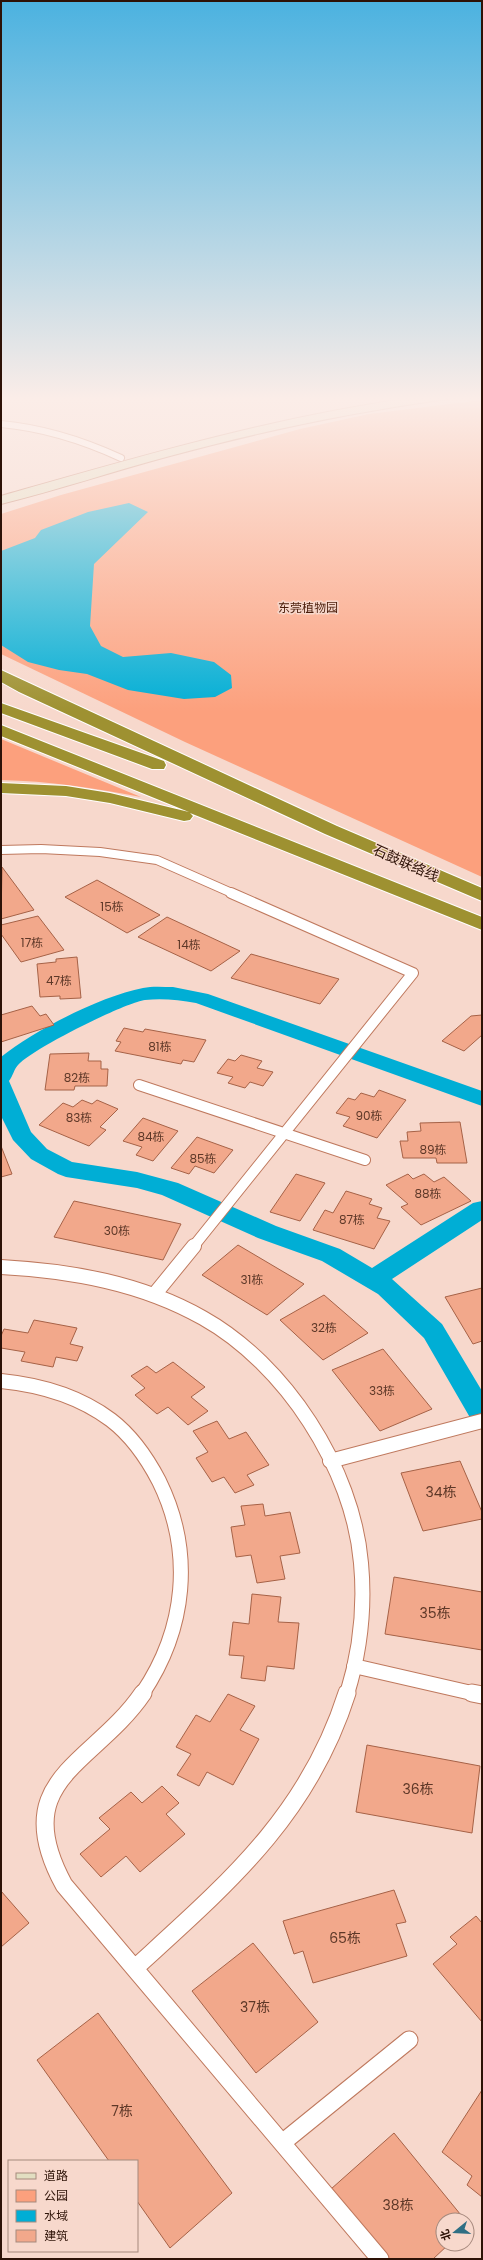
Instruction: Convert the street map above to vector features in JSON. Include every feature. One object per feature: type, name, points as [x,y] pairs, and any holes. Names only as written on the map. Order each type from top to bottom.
[{"type":"highway","points":[[1,675],[25,689],[331,830]]},
{"type":"highway","points":[[1,708],[331,830]]},
{"type":"highway","points":[[1,712],[62,731]]},
{"type":"highway","points":[[1,730],[412,896]]},
{"type":"highway","points":[[1,788],[66,790],[110,798],[182,815],[412,896]]},
{"type":"highway","name":"石鼓联络线","points":[[331,830],[482,895]]},
{"type":"highway","name":"石鼓联络线","points":[[412,896],[482,924]]},
{"type":"lane","points":[[1,850],[41,849],[100,852],[158,860],[413,973],[154,1295]]},
{"type":"lane","points":[[140,1085],[365,1160]]},
{"type":"lane","points":[[1,1267],[42,1268],[99,1278],[154,1295],[204,1319],[249,1350],[287,1388],[317,1433],[341,1481],[357,1533],[363,1590],[358,1650],[342,1711],[314,1772],[274,1832],[222,1888],[135,1968]]},
{"type":"lane","points":[[1,1381],[40,1387],[72,1397],[100,1412],[124,1431],[144,1453],[161,1484],[175,1517],[182,1550],[183,1584],[177,1620],[164,1655],[145,1689],[120,1722],[66,1770],[50,1797],[44,1828],[49,1858],[64,1885],[380,2259]]},
{"type":"lane","points":[[330,1460],[482,1420]]},
{"type":"lane","points":[[354,1666],[482,1695]]},
{"type":"lane","points":[[282,2144],[409,2040]]},
{"type":"green space","name":"东莞植物园","points":[[41,501],[482,501],[482,877],[185,742],[1,654],[1,514]]},
{"type":"green space","points":[[1,739],[141,797],[71,786],[1,780]]},
{"type":"water","points":[[129,503],[148,512],[94,564],[90,626],[101,646],[123,657],[171,653],[214,662],[231,675],[232,688],[215,697],[184,699],[128,690],[87,674],[59,670],[28,662],[1,645],[1,551],[35,538],[41,530],[88,512]]},
{"type":"building","points":[[2,867],[34,910],[1,919]]},
{"type":"building","points":[[97,880],[160,915],[127,933],[65,897]]},
{"type":"building","points":[[38,916],[64,950],[21,962],[1,934],[1,925]]},
{"type":"building","points":[[167,917],[240,951],[211,971],[138,937]]},
{"type":"building","points":[[251,954],[339,979],[320,1004],[231,978]]},
{"type":"building","points":[[77,957],[81,998],[60,999],[60,996],[40,997],[37,964],[56,962],[56,959]]},
{"type":"building","points":[[32,1006],[40,1016],[46,1014],[54,1025],[1,1042],[1,1015]]},
{"type":"building","points":[[482,1015],[482,1035],[464,1051],[442,1041],[471,1016]]},
{"type":"building","points":[[124,1028],[143,1032],[145,1029],[206,1040],[194,1062],[183,1060],[181,1064],[115,1051],[121,1042],[116,1041]]},
{"type":"building","points":[[89,1053],[88,1061],[101,1061],[101,1069],[108,1069],[107,1086],[75,1086],[74,1090],[45,1090],[50,1054]]},
{"type":"building","points":[[241,1055],[262,1061],[257,1068],[273,1072],[263,1086],[250,1082],[245,1088],[228,1083],[233,1077],[217,1073],[228,1059],[235,1061]]},
{"type":"building","points":[[379,1090],[406,1100],[377,1138],[343,1126],[350,1117],[336,1113],[348,1098],[355,1100],[361,1093],[374,1097]]},
{"type":"building","points":[[82,1100],[92,1104],[97,1100],[118,1109],[100,1127],[106,1130],[89,1146],[39,1125],[63,1103],[73,1107]]},
{"type":"building","points":[[143,1118],[178,1131],[153,1161],[136,1155],[142,1147],[123,1141]]},
{"type":"building","points":[[460,1122],[467,1163],[437,1163],[436,1158],[403,1158],[400,1141],[408,1141],[407,1132],[421,1131],[420,1123]]},
{"type":"building","points":[[197,1137],[233,1150],[214,1173],[195,1166],[189,1174],[171,1168]]},
{"type":"building","points":[[1,1146],[12,1174],[1,1177]]},
{"type":"building","points":[[296,1174],[325,1183],[300,1221],[270,1212]]},
{"type":"building","points":[[408,1174],[413,1179],[424,1174],[434,1182],[444,1177],[471,1201],[421,1225],[401,1207],[408,1204],[386,1185]]},
{"type":"building","points":[[346,1191],[372,1199],[369,1204],[382,1208],[377,1218],[390,1221],[374,1249],[313,1230],[325,1210],[333,1213]]},
{"type":"building","points":[[74,1201],[181,1224],[163,1260],[54,1237]]},
{"type":"building","points":[[238,1245],[304,1284],[267,1315],[202,1275]]},
{"type":"building","points":[[482,1288],[482,1341],[473,1344],[445,1297]]},
{"type":"building","points":[[324,1295],[368,1333],[323,1360],[280,1320]]},
{"type":"building","points":[[34,1320],[77,1328],[70,1344],[83,1347],[77,1361],[56,1357],[53,1367],[21,1361],[25,1352],[1,1348],[1,1336],[4,1329],[28,1333]]},
{"type":"building","points":[[383,1349],[432,1409],[380,1431],[332,1370]]},
{"type":"building","points":[[173,1362],[205,1387],[191,1397],[208,1411],[188,1425],[168,1407],[157,1414],[135,1395],[145,1388],[131,1376],[147,1366],[156,1373]]},
{"type":"building","points":[[217,1421],[229,1439],[246,1432],[269,1465],[247,1475],[254,1485],[235,1493],[224,1477],[212,1482],[196,1458],[208,1452],[193,1431]]},
{"type":"building","points":[[460,1461],[482,1512],[482,1519],[423,1531],[401,1473]]},
{"type":"building","points":[[263,1504],[265,1516],[290,1512],[300,1553],[280,1556],[285,1579],[257,1583],[251,1555],[236,1557],[231,1527],[245,1525],[241,1506]]},
{"type":"building","points":[[394,1577],[482,1592],[482,1650],[385,1634]]},
{"type":"building","points":[[252,1594],[281,1597],[278,1622],[299,1623],[294,1669],[267,1666],[265,1681],[241,1678],[244,1656],[229,1655],[233,1622],[249,1624]]},
{"type":"building","points":[[228,1694],[255,1706],[240,1730],[259,1739],[233,1785],[207,1772],[199,1786],[177,1775],[191,1754],[176,1747],[196,1715],[210,1722]]},
{"type":"building","points":[[367,1745],[480,1766],[472,1833],[356,1812]]},
{"type":"building","points":[[162,1786],[179,1803],[166,1814],[185,1834],[140,1872],[126,1856],[101,1877],[80,1854],[110,1829],[99,1818],[131,1792],[142,1803]]},
{"type":"building","points":[[394,1890],[406,1922],[396,1924],[407,1956],[313,1983],[303,1951],[294,1954],[283,1921]]},
{"type":"building","points":[[1,1891],[29,1923],[1,1947]]},
{"type":"building","points":[[476,1916],[482,1923],[482,2022],[433,1964],[457,1944],[450,1937]]},
{"type":"building","points":[[253,1943],[318,2022],[256,2073],[192,1991]]},
{"type":"building","points":[[98,2013],[232,2193],[170,2248],[138,2202],[138,2160],[108,2160],[37,2060]]},
{"type":"building","points":[[482,2090],[482,2197],[467,2185],[472,2176],[442,2152]]},
{"type":"building","points":[[394,2133],[458,2212],[435,2212],[435,2252],[440,2252],[433,2259],[385,2259],[331,2189]]},
{"type":"waterway","points":[[1,1077],[8,1062],[27,1047],[117,1001],[144,994],[173,993],[201,998],[482,1099]]},
{"type":"waterway","points":[[1,1085],[4,1098],[21,1135],[39,1154],[66,1169],[137,1180],[170,1189],[200,1204],[267,1232],[331,1255],[373,1280]]},
{"type":"waterway","points":[[373,1280],[482,1209]]},
{"type":"waterway","points":[[373,1280],[387,1288],[433,1331],[482,1414]]}]
